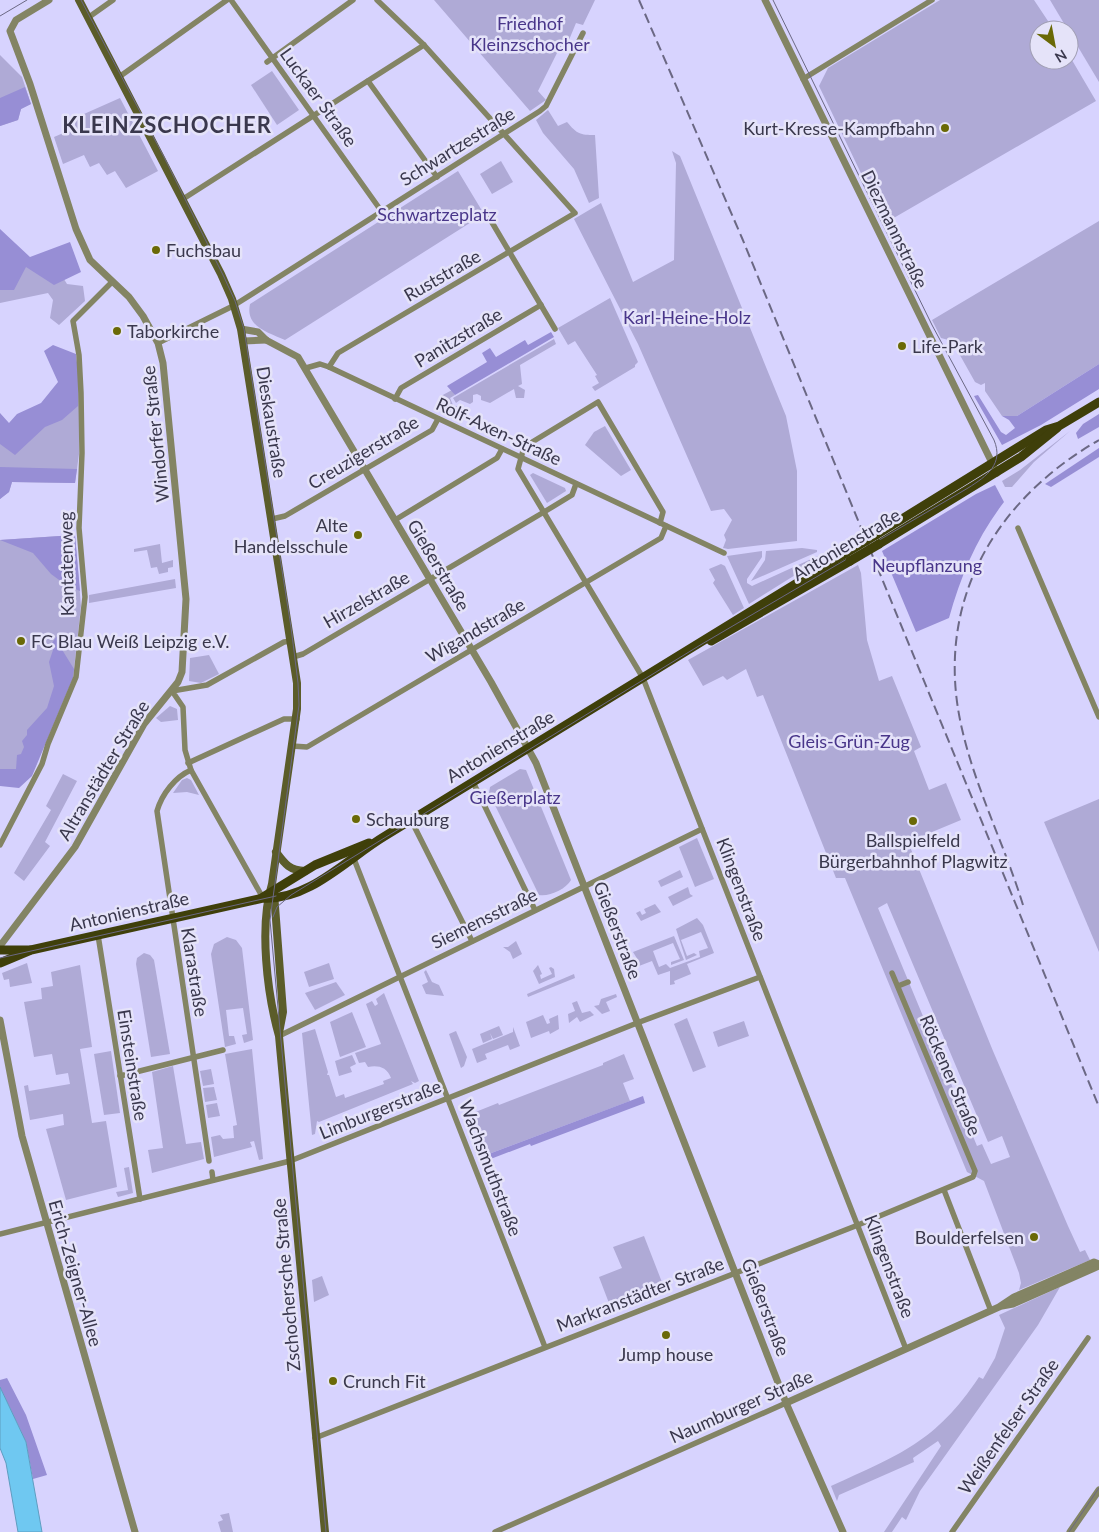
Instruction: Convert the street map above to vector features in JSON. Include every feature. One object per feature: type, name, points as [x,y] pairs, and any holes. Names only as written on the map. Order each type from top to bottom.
[{"type":"main road","name":"Dieskaustraße","points":[[79,0],[183,199],[235,306],[241,329],[298,691],[297,719],[269,895]]},
{"type":"main road","name":"Antonienstraße","points":[[0,963],[31,950],[269,895],[291,894],[309,886],[354,859],[374,842],[643,678],[878,539],[997,473],[1030,451],[1059,426],[1099,402]]},
{"type":"main road","name":"Antonienstraße","points":[[878,539],[1046,430],[1059,426]]},
{"type":"main road","name":"Antonienstraße","points":[[269,895],[305,870],[338,854],[374,842]]},
{"type":"main road","points":[[276,852],[288,867],[294,870],[305,870]]},
{"type":"main road","name":"Zschochersche Straße","points":[[269,895],[277,930],[283,1012],[279,1036]]},
{"type":"main road","name":"Zschochersche Straße","points":[[269,895],[266,939],[273,1016],[279,1036],[325,1532]]},
{"type":"main road","name":"Antonienstraße","points":[[0,950],[31,950]]},
{"type":"street","name":"Windorfer Straße","points":[[49,0],[16,20],[10,31],[30,84],[76,229],[90,260],[129,297],[144,316],[158,343],[164,369],[186,599],[182,672],[172,691]]},
{"type":"street","points":[[89,18],[113,0]]},
{"type":"street","points":[[120,77],[227,0]]},
{"type":"street","name":"Luckaer Straße","points":[[231,0],[269,60],[313,116],[382,212]]},
{"type":"street","points":[[269,60],[353,0]]},
{"type":"street","points":[[377,0],[424,45],[504,135]]},
{"type":"street","name":"Diezmannstraße","points":[[765,0],[803,79],[832,133],[997,473]]},
{"type":"street","points":[[803,79],[932,0]]},
{"type":"street","name":"Schwartzestraße","points":[[158,343],[235,306],[504,135],[546,106],[583,33]]},
{"type":"street","points":[[183,199],[424,45]]},
{"type":"street","points":[[368,81],[437,177]]},
{"type":"street","name":"Ruststraße","points":[[328,367],[338,353],[510,253],[574,213],[504,135]]},
{"type":"street","points":[[487,214],[555,329]]},
{"type":"street","name":"Kantatenweg","points":[[0,845],[42,764],[48,744],[76,677],[85,597],[79,528],[82,453],[81,394],[79,356],[73,321],[112,282]]},
{"type":"street","name":"Panitzstraße","points":[[395,399],[401,388],[541,305]]},
{"type":"street","points":[[241,329],[258,332],[266,340],[294,353],[306,368]]},
{"type":"street","points":[[243,340],[266,340]]},
{"type":"street","name":"Rolf-Axen-Straße","points":[[306,368],[320,364],[328,367],[724,553]]},
{"type":"street","name":"Gießerstraße","points":[[306,368],[529,748],[586,887],[637,1023],[786,1403],[843,1532]]},
{"type":"street","points":[[520,457],[527,443],[598,402],[663,512],[660,523]]},
{"type":"street","name":"Creuzigerstraße","points":[[272,519],[285,516],[432,430],[438,419]]},
{"type":"street","points":[[395,520],[497,458],[502,449]]},
{"type":"street","name":"Klingenstraße","points":[[520,457],[518,469],[643,678],[906,1349]]},
{"type":"street","name":"Hirzelstraße","points":[[293,657],[306,652],[572,495],[576,484]]},
{"type":"street","name":"Wigandstraße","points":[[292,746],[306,747],[661,538],[666,526]]},
{"type":"street","points":[[1018,528],[1099,717]]},
{"type":"street","name":"Altranstädter Straße","points":[[0,946],[74,847],[144,724],[172,691],[207,685],[284,642],[291,641]]},
{"type":"street","points":[[172,691],[183,708],[185,750],[191,770],[269,895]]},
{"type":"street","points":[[188,763],[284,719],[297,719]]},
{"type":"street","name":"Klarastraße","points":[[191,770],[177,778],[157,810],[209,1161]]},
{"type":"street","points":[[473,782],[536,910]]},
{"type":"street","points":[[411,820],[472,940]]},
{"type":"street","name":"Siemensstraße","points":[[279,1036],[400,975],[586,887],[702,829]]},
{"type":"street","name":"Wachsmuthstraße","points":[[354,859],[546,1347]]},
{"type":"street","name":"Einsteinstraße","points":[[98,935],[140,1199]]},
{"type":"street","name":"Röckener Straße","points":[[892,973],[975,1175]]},
{"type":"street","name":"Limburgerstraße","points":[[0,1234],[290,1161],[637,1023],[760,978]]},
{"type":"street","points":[[898,986],[908,982]]},
{"type":"street","name":"Erich-Zeigner-Allee","points":[[0,1020],[22,1136],[135,1532]]},
{"type":"street","points":[[120,1076],[223,1050]]},
{"type":"street","points":[[212,1172],[214,1180]]},
{"type":"street","name":"Markranstädter Straße","points":[[315,1438],[858,1225],[944,1190],[975,1175]]},
{"type":"street","points":[[944,1190],[991,1311]]},
{"type":"street","name":"Naumburger Straße","points":[[495,1532],[999,1307],[1013,1304],[1099,1265]]},
{"type":"street","name":"Weißenfelser Straße","points":[[952,1532],[1088,1338]]},
{"type":"street","points":[[1070,1532],[1099,1490]]},
{"type":"green space","name":"Friedhof Kleinzschocher","points":[[434,0],[595,0],[583,25],[576,23],[564,52],[559,49],[538,91],[546,100],[530,111]]},
{"type":"green space","name":"Kurt-Kresse-Kampfbahn","points":[[940,0],[1034,0],[1047,20],[1029,20],[1029,70],[1078,70],[1096,101],[885,223],[819,86],[828,68]]},
{"type":"green space","points":[[1050,0],[1099,0],[1099,82],[1079,49],[1079,20],[1062,20]]},
{"type":"green space","points":[[0,55],[22,77],[31,104],[21,109],[18,120],[0,126]]},
{"type":"green space","points":[[272,71],[299,110],[277,125],[251,85]]},
{"type":"green space","points":[[25,87],[31,104],[21,109],[18,120],[0,126],[0,98]]},
{"type":"green space","points":[[120,98],[158,171],[126,188],[115,171],[107,175],[99,163],[90,167],[84,155],[63,164],[54,137],[75,128],[75,118]]},
{"type":"green space","points":[[548,110],[558,126],[567,122],[579,133],[595,135],[599,198],[589,203],[574,169],[543,133],[536,120]]},
{"type":"green space","name":"Karl-Heine-Holz","points":[[672,151],[680,156],[786,416],[797,471],[797,541],[723,548],[726,540],[724,535],[732,520],[724,509],[711,511],[638,344],[574,219],[601,203],[633,282],[674,260],[676,163]]},
{"type":"green space","points":[[501,161],[513,182],[492,194],[480,174]]},
{"type":"green space","name":"Schwartzeplatz","points":[[458,171],[484,214],[285,340],[259,328],[254,323],[249,312],[250,304]]},
{"type":"green space","points":[[1099,221],[1099,364],[1017,416],[1002,416],[985,391],[985,383],[981,385],[975,382],[952,341],[941,338],[932,320]]},
{"type":"green space","points":[[0,229],[1,247],[62,276],[67,284],[83,286],[85,301],[59,325],[50,318],[53,300],[48,293],[0,303]]},
{"type":"green space","points":[[0,229],[30,257],[70,242],[81,272],[54,285],[26,267],[14,290],[0,290]]},
{"type":"green space","points":[[610,298],[638,362],[635,367],[595,391],[592,387],[599,383],[595,376],[597,375],[575,341],[568,345],[558,328]]},
{"type":"green space","points":[[551,332],[554,337],[455,395],[447,386],[487,362],[482,353],[490,348],[496,357],[525,340],[528,345]]},
{"type":"green space","points":[[554,339],[556,344],[520,365],[522,384],[518,386],[525,390],[524,398],[516,398],[514,389],[490,403],[481,400],[481,396],[477,394],[473,395],[473,402],[470,404],[460,400],[456,403],[453,398]]},
{"type":"green space","points":[[53,345],[76,354],[79,380],[78,406],[62,420],[45,427],[15,455],[0,444],[0,413],[9,423],[17,414],[41,403],[58,382],[44,351]]},
{"type":"green space","points":[[1099,364],[1099,389],[1041,425],[1002,445],[974,396],[978,395],[1001,432],[1006,435],[1015,428],[1009,420],[1002,416],[1017,416]]},
{"type":"green space","points":[[79,383],[79,454],[75,483],[12,482],[9,492],[0,499],[0,420],[10,427]]},
{"type":"green space","points":[[452,390],[455,395],[450,398],[453,405],[461,408],[453,407],[449,416],[440,412],[444,401],[441,396]]},
{"type":"green space","points":[[1099,414],[1099,427],[1078,439],[1076,433],[1083,424]]},
{"type":"green space","points":[[605,426],[631,470],[621,476],[585,445],[594,432]]},
{"type":"green space","points":[[1070,431],[1034,462],[1012,487],[1005,487],[1002,481],[1020,470]]},
{"type":"green space","points":[[1099,448],[1099,457],[1051,487],[1045,484]]},
{"type":"green space","points":[[0,467],[77,469],[75,483],[12,482],[9,492],[0,499]]},
{"type":"green space","points":[[533,473],[565,488],[566,491],[547,503],[530,475]]},
{"type":"green space","name":"Neupflanzung","points":[[995,485],[1004,502],[994,515],[971,557],[949,618],[916,632],[882,551],[976,494]]},
{"type":"green space","points":[[75,535],[81,606],[73,678],[16,770],[0,769],[0,540]]},
{"type":"green space","points":[[75,535],[80,591],[66,585],[51,574],[33,553],[0,540]]},
{"type":"green space","points":[[160,544],[162,563],[173,560],[173,567],[168,568],[168,572],[159,574],[157,567],[151,568],[147,550],[134,552],[134,549]]},
{"type":"green space","points":[[802,548],[817,550],[817,552],[751,581],[765,560],[766,551]]},
{"type":"green space","points":[[762,551],[762,557],[747,579],[747,583],[752,586],[820,555],[824,557],[749,604],[727,556]]},
{"type":"green space","points":[[721,564],[725,566],[744,608],[733,615],[713,583],[715,580],[709,569]]},
{"type":"green space","name":"Gleis-Grün-Zug","points":[[858,565],[861,573],[867,640],[879,681],[892,676],[921,747],[914,751],[929,790],[946,783],[961,820],[908,842],[993,1051],[1068,1226],[1080,1252],[1085,1250],[1090,1260],[1019,1290],[1021,1283],[1019,1273],[984,1181],[967,1172],[845,878],[836,878],[763,695],[757,697],[746,669],[727,680],[723,676],[703,686],[688,660]],"holes":[[[887,903],[988,1142],[1002,1136],[1010,1157],[991,1164],[982,1144],[977,1146],[878,908]]]},
{"type":"green space","points":[[175,579],[176,588],[89,603],[89,595]]},
{"type":"green space","points":[[57,636],[63,642],[61,648],[74,669],[73,678],[32,776],[19,788],[0,786],[0,769],[16,769],[17,755],[21,754],[24,747],[22,741],[27,735],[27,730],[47,708],[54,686],[49,662],[53,650],[52,643]]},
{"type":"green space","points":[[209,655],[219,674],[201,683],[189,681],[190,658]]},
{"type":"green space","points":[[170,706],[177,709],[178,720],[161,722],[156,718]]},
{"type":"green space","name":"Gießerplatz","points":[[520,769],[526,770],[571,880],[561,889],[548,895],[539,895],[489,793],[490,787]]},
{"type":"green space","points":[[63,774],[77,781],[45,842],[50,846],[24,881],[14,873],[51,810],[46,806]]},
{"type":"green space","points":[[187,778],[191,780],[199,795],[187,792],[173,793],[182,780]]},
{"type":"green space","points":[[1099,799],[1099,952],[1044,822]]},
{"type":"green space","points":[[697,838],[714,879],[695,887],[679,847]]},
{"type":"green space","points":[[680,870],[683,877],[661,887],[658,881]]},
{"type":"green space","points":[[688,887],[690,894],[693,896],[673,906],[668,897]]},
{"type":"green space","points":[[655,904],[661,912],[641,921],[636,913],[640,911],[642,915],[646,913],[644,909]]},
{"type":"green space","points":[[697,918],[703,925],[714,953],[687,964],[691,974],[674,981],[675,984],[670,985],[670,971],[658,975],[652,961],[639,966],[633,952],[674,936],[684,960],[671,965],[671,962],[680,959],[673,943],[653,951],[659,967],[666,964],[670,968],[700,957],[699,951],[708,948],[701,932],[681,940],[687,956],[694,953],[697,955],[686,960],[676,929]]},
{"type":"green space","points":[[227,937],[236,940],[242,948],[253,1040],[244,1043],[242,1035],[247,1034],[243,1008],[226,1010],[229,1036],[234,1036],[236,1044],[225,1047],[211,954],[214,944]]},
{"type":"green space","points":[[516,941],[522,954],[513,959],[510,952],[503,947],[508,947]]},
{"type":"green space","points":[[144,953],[150,955],[154,960],[170,1054],[151,1057],[136,964],[137,958]]},
{"type":"green space","points":[[27,963],[32,983],[10,987],[9,979],[4,980],[2,973]]},
{"type":"green space","points":[[329,963],[334,979],[309,987],[304,972]]},
{"type":"green space","points":[[80,965],[92,1047],[80,1049],[92,1123],[106,1121],[117,1187],[66,1200],[46,1129],[64,1125],[63,1114],[30,1120],[24,1086],[28,1085],[29,1091],[70,1084],[68,1073],[56,1075],[52,1054],[34,1057],[24,1002],[42,999],[41,988],[53,986],[51,972]]},
{"type":"green space","points":[[538,965],[542,974],[540,975],[541,979],[552,974],[549,968],[551,967],[554,969],[555,977],[539,984],[533,971]]},
{"type":"green space","points":[[426,970],[432,982],[439,985],[444,996],[426,994],[422,985],[428,982],[424,972]]},
{"type":"green space","points":[[574,974],[575,978],[528,997],[527,994]]},
{"type":"green space","points":[[336,982],[345,995],[315,1010],[305,993]]},
{"type":"green space","points":[[384,993],[419,1081],[415,1083],[411,1081],[413,1084],[319,1122],[317,1121],[315,1134],[312,1135],[302,1033],[315,1029],[328,1072],[327,1075],[329,1075],[336,1097],[344,1094],[345,1098],[384,1084],[383,1081],[391,1078],[387,1071],[375,1066],[368,1067],[365,1062],[359,1063],[355,1053],[381,1044],[366,1004],[372,1001],[375,1006],[378,1004],[376,999]]},
{"type":"green space","points":[[616,994],[617,997],[606,1002],[610,1011],[602,1014],[594,1006],[599,1005],[601,999]]},
{"type":"green space","points":[[577,1001],[582,1013],[590,1011],[594,1015],[580,1022],[577,1017],[569,1023],[568,1014],[575,1011],[572,1003]]},
{"type":"green space","points":[[352,1012],[366,1047],[340,1057],[330,1022]]},
{"type":"green space","points":[[543,1015],[547,1024],[550,1023],[549,1019],[558,1015],[559,1029],[550,1034],[549,1031],[531,1038],[526,1022]]},
{"type":"green space","points":[[687,1018],[706,1067],[693,1072],[674,1024]]},
{"type":"green space","points":[[744,1021],[749,1036],[718,1047],[713,1032]]},
{"type":"green space","points":[[499,1026],[503,1035],[493,1039],[490,1033],[492,1039],[483,1043],[480,1034]]},
{"type":"green space","points":[[513,1027],[520,1046],[510,1050],[508,1045],[485,1054],[487,1059],[477,1063],[472,1049],[513,1032]]},
{"type":"green space","points":[[456,1031],[467,1057],[464,1066],[461,1068],[449,1034]]},
{"type":"green space","points":[[252,1049],[263,1159],[259,1160],[254,1141],[250,1142],[252,1147],[214,1157],[211,1137],[220,1135],[223,1139],[234,1138],[233,1126],[237,1125],[225,1054]]},
{"type":"green space","points":[[111,1051],[120,1113],[104,1115],[94,1054]]},
{"type":"green space","points":[[624,1054],[634,1079],[623,1083],[630,1101],[478,1158],[474,1149],[482,1146],[480,1142],[484,1140],[473,1113],[498,1103],[499,1105],[603,1065],[603,1063]]},
{"type":"green space","points":[[352,1055],[356,1064],[350,1067],[352,1072],[339,1076],[335,1061]]},
{"type":"green space","points":[[173,1066],[186,1144],[201,1142],[204,1159],[152,1173],[148,1150],[163,1148],[152,1072]]},
{"type":"green space","points":[[211,1069],[214,1084],[203,1086],[200,1071]]},
{"type":"green space","points":[[214,1087],[217,1100],[205,1102],[203,1088]]},
{"type":"green space","points":[[643,1096],[645,1103],[531,1146],[530,1144],[488,1160],[478,1158]]},
{"type":"green space","points":[[217,1103],[220,1116],[208,1118],[206,1105]]},
{"type":"green space","points":[[129,1167],[133,1193],[118,1197],[116,1192],[128,1190],[124,1168]]},
{"type":"green space","points":[[644,1236],[665,1290],[612,1311],[599,1277],[622,1268],[613,1247]]},
{"type":"green space","points":[[322,1276],[329,1295],[314,1302],[312,1280]]},
{"type":"green space","points":[[1060,1287],[1038,1325],[920,1491],[906,1520],[902,1517],[892,1532],[884,1532],[941,1446],[938,1441],[913,1458],[914,1462],[839,1495],[837,1501],[831,1486],[877,1465],[914,1444],[947,1417],[979,1377],[983,1379],[995,1358],[1005,1328],[999,1315]]},
{"type":"green space","points":[[7,1378],[26,1415],[47,1475],[33,1479],[26,1442],[0,1387],[0,1380]]},
{"type":"green space","points":[[229,1513],[233,1532],[221,1532],[218,1522],[223,1520],[220,1515]]},
{"type":"water","points":[[0,1387],[26,1442],[42,1532],[18,1532],[6,1463],[0,1448]]},
{"type":"tram line","points":[[0,16],[27,0]]},
{"type":"tram line","points":[[81,0],[164,157],[224,277],[235,301],[244,329],[291,627],[298,683],[299,705],[270,920],[326,1532]]},
{"type":"tram line","points":[[273,917],[277,907],[291,895],[702,644],[968,488],[987,474],[995,463],[997,448],[994,440],[932,325],[773,0]]},
{"type":"tram line","points":[[0,958],[276,896]]},
{"type":"tram line","points":[[1069,1532],[1099,1488]]},
{"type":"railway","points":[[639,0],[742,238],[1099,1107]]},
{"type":"railway","points":[[1023,905],[975,774],[962,729],[955,683],[956,640],[965,599],[980,561],[1001,526],[1029,493],[1061,465],[1099,440]]},
{"type":"place","name":"Kurt-Kresse-Kampfbahn","points":[[945,128]]},
{"type":"place","name":"Fuchsbau","points":[[156,250]]},
{"type":"place","name":"Taborkirche","points":[[117,331]]},
{"type":"place","name":"Life-Park","points":[[902,346]]},
{"type":"place","name":"Alte Handelsschule","points":[[358,535]]},
{"type":"place","name":"FC Blau Weiß Leipzig e.V.","points":[[21,641]]},
{"type":"place","name":"Schauburg","points":[[356,819]]},
{"type":"place","name":"Ballspielfeld Bürgerbahnhof Plagwitz","points":[[913,821]]},
{"type":"place","name":"Boulderfelsen","points":[[1034,1237]]},
{"type":"place","name":"Jump house","points":[[666,1335]]},
{"type":"place","name":"Crunch Fit","points":[[333,1381]]},
{"type":"district","name":"KLEINZSCHOCHER","points":[[167,124]]}]
